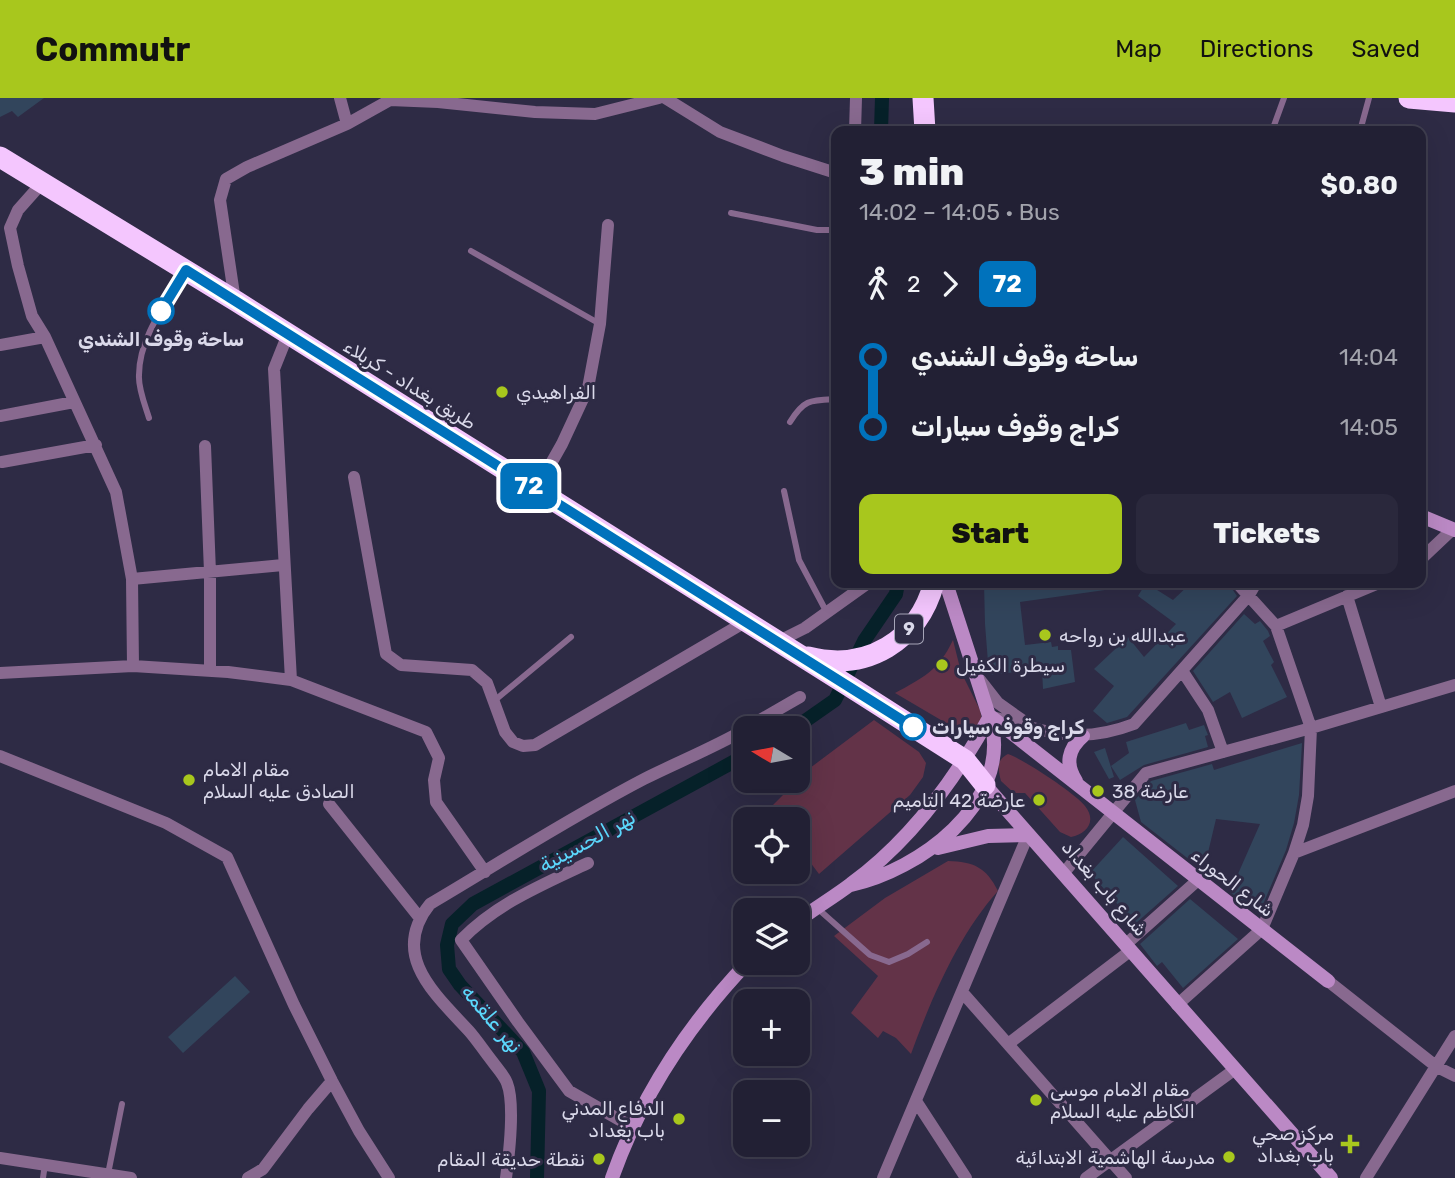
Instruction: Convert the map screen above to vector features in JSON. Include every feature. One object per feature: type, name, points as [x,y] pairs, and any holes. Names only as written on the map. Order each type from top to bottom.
[{"type":"highway","points":[[1409,98],[1455,102]]},
{"type":"highway","name":"طريق بغداد - كربلاء","points":[[0,157],[236,301],[798,653],[965,760],[985,785]]},
{"type":"highway","name":"9","points":[[798,653],[842,661],[866,658],[892,644],[909,629],[922,611],[932,588]]},
{"type":"street","points":[[340,98],[347,124]]},
{"type":"street","points":[[236,301],[220,200],[226,179],[247,167],[347,124],[390,100],[595,114],[659,98]]},
{"type":"street","points":[[665,98],[720,132],[831,171]]},
{"type":"street","points":[[855,126],[856,98]]},
{"type":"street","points":[[42,183],[18,209],[10,228],[32,316],[45,337],[116,492],[132,579],[133,666]]},
{"type":"street","points":[[536,490],[562,444],[588,388],[600,324],[608,225]]},
{"type":"street","points":[[288,334],[274,369],[291,680]]},
{"type":"street","points":[[0,345],[45,337]]},
{"type":"street","points":[[0,416],[74,401]]},
{"type":"street","points":[[2,462],[96,445]]},
{"type":"street","points":[[205,446],[210,572],[210,671]]},
{"type":"street","points":[[354,477],[386,654],[401,665],[472,670],[487,683],[505,732],[513,742],[523,746],[535,745],[745,622]]},
{"type":"street","points":[[1426,518],[1454,529],[1426,554]]},
{"type":"street","points":[[132,579],[284,565]]},
{"type":"street","points":[[798,653],[827,613],[861,588]]},
{"type":"street","points":[[930,850],[961,821],[985,785],[992,769],[995,751],[990,716],[948,588]]},
{"type":"street","points":[[1177,1005],[1262,929],[1294,853],[1308,796],[1311,728],[1276,626],[1242,588]]},
{"type":"street","points":[[990,716],[1048,732],[1083,736],[1110,733],[1135,724],[1183,672],[1253,588]]},
{"type":"street","points":[[1276,626],[1367,588]]},
{"type":"street","points":[[1347,596],[1381,707]]},
{"type":"street","points":[[0,673],[133,666],[291,680],[426,732],[439,758],[434,780],[436,802],[485,872]]},
{"type":"street","points":[[1183,672],[1208,710],[1223,752]]},
{"type":"street","points":[[976,675],[990,694],[1007,710],[1026,723],[1048,732]]},
{"type":"street","points":[[1063,874],[1146,773],[1455,685]]},
{"type":"street","points":[[767,716],[800,697]]},
{"type":"street","points":[[810,911],[851,885],[907,834],[965,760],[990,716]]},
{"type":"street","name":"شارع الحوراء","points":[[990,716],[1437,1067],[1455,1076]]},
{"type":"street","points":[[506,1178],[512,1112],[506,1080],[471,1033],[436,997],[418,967],[413,949],[414,932],[419,917],[430,904],[531,843],[644,779],[733,736]]},
{"type":"street","points":[[1081,788],[1070,771],[1069,761],[1075,743],[1083,736]]},
{"type":"street","points":[[0,756],[166,823],[227,856],[294,1005],[332,1081],[389,1178]]},
{"type":"street","name":"شارع باب بغداد","points":[[985,785],[1331,1178]]},
{"type":"street","points":[[1294,853],[1455,791]]},
{"type":"street","points":[[329,804],[419,917]]},
{"type":"street","points":[[851,885],[884,876],[930,850],[949,844],[988,836],[1028,835],[883,1178]]},
{"type":"street","points":[[588,863],[516,897],[480,920],[461,940],[517,1022],[569,1091],[632,1128]]},
{"type":"street","points":[[1008,1044],[1127,948],[1198,880]]},
{"type":"street","points":[[612,1178],[650,1090],[680,1043],[735,975]]},
{"type":"street","points":[[962,992],[1126,1178]]},
{"type":"street","points":[[1366,1178],[1455,1036]]},
{"type":"street","points":[[1086,1178],[1234,1070]]},
{"type":"street","points":[[248,1178],[262,1169],[332,1081]]},
{"type":"street","points":[[916,1101],[966,1178]]},
{"type":"street","points":[[0,1158],[44,1171],[131,1178]]},
{"type":"lane","points":[[1274,126],[1284,98]]},
{"type":"lane","points":[[1361,126],[1369,98]]},
{"type":"lane","points":[[731,213],[817,230],[831,230]]},
{"type":"lane","points":[[471,251],[600,324]]},
{"type":"lane","points":[[149,418],[138,376],[145,345],[149,331],[186,270]]},
{"type":"lane","points":[[790,422],[799,408],[809,401],[831,399]]},
{"type":"lane","points":[[784,491],[799,560],[827,613]]},
{"type":"lane","points":[[494,701],[571,637]]},
{"type":"lane","points":[[816,907],[870,955],[888,961],[908,954],[927,942]]},
{"type":"lane","points":[[107,1174],[122,1104]]},
{"type":"shaded area","points":[[953,640],[961,672],[980,710],[982,721],[975,730],[963,733],[895,693],[936,666]]},
{"type":"shaded area","points":[[874,720],[919,752],[926,763],[923,777],[910,795],[819,874],[810,862],[810,807],[771,807],[785,793],[810,793],[810,768]]},
{"type":"shaded area","points":[[1008,754],[1025,762],[1079,800],[1090,817],[1086,830],[1071,837],[1060,832],[1025,793],[1014,793],[1001,781],[999,765],[1001,759]]},
{"type":"shaded area","points":[[948,861],[978,867],[989,876],[998,891],[971,927],[947,968],[911,1054],[896,1038],[883,1031],[878,1038],[851,1013],[878,976],[834,936],[885,898]]},
{"type":"building","points":[[0,98],[44,98],[18,117],[12,111],[0,117]]},
{"type":"building","points":[[984,588],[1112,588],[1020,602],[1025,645],[1051,642],[1052,647],[1058,646],[1058,650],[1071,650],[1075,682],[1043,689],[1042,669],[989,675]]},
{"type":"building","points":[[1143,588],[1154,588],[1173,600],[1186,588],[1231,588],[1237,596],[1127,717],[1107,723],[1093,711],[1114,686],[1094,669],[1128,637],[1144,657],[1176,624],[1138,596]]},
{"type":"building","points":[[1244,614],[1255,624],[1260,621],[1268,631],[1270,636],[1263,641],[1274,662],[1271,665],[1287,697],[1242,718],[1230,692],[1213,702],[1193,671]]},
{"type":"building","points":[[1186,723],[1189,730],[1204,725],[1208,735],[1205,736],[1208,747],[1144,765],[1120,780],[1111,766],[1129,753],[1126,742]]},
{"type":"building","points":[[1302,743],[1299,795],[1294,823],[1286,850],[1259,914],[1230,892],[1260,824],[1216,819],[1206,861],[1195,864],[1141,822],[1135,800],[1151,781],[1212,764],[1214,770]]},
{"type":"building","points":[[1105,748],[1114,777],[1109,779],[1094,752]]},
{"type":"building","points":[[1123,837],[1178,886],[1135,924],[1090,873]]},
{"type":"building","points":[[1190,899],[1238,939],[1183,988],[1162,962],[1157,966],[1140,944]]},
{"type":"building","points":[[235,976],[250,992],[183,1053],[168,1037]]},
{"type":"waterway","name":"نهر الحسينية","points":[[881,126],[882,98]]},
{"type":"waterway","name":"نهر الحسينية","points":[[810,718],[835,700],[864,641],[896,594],[897,588]]},
{"type":"waterway","name":"نهر الحسينية","points":[[537,1178],[539,1091],[523,1052],[460,985],[449,969],[447,945],[452,924],[473,904],[733,762]]},
{"type":"bus line","name":"72","points":[[161,311],[186,270],[913,727]]},
{"type":"place","name":"ساحة وقوف الشندي","points":[[161,311]]},
{"type":"place","name":"الفراهيدي","points":[[502,392]]},
{"type":"place","name":"عبدالله بن رواحه","points":[[1045,635]]},
{"type":"place","name":"سيطرة الكفيل","points":[[942,665]]},
{"type":"place","name":"كراج وقوف سيارات","points":[[913,727]]},
{"type":"place","name":"مقام الامام الصادق عليه السلام","points":[[189,780]]},
{"type":"place","name":"عارضة 38","points":[[1098,791]]},
{"type":"place","name":"عارضة 42 التاميم","points":[[1039,800]]},
{"type":"place","name":"مقام الامام موسى الكاظم عليه السلام","points":[[1036,1100]]},
{"type":"place","name":"الدفاع المدني باب بغداد","points":[[679,1119]]},
{"type":"place","name":"مركز صحي باب بغداد","points":[[1350,1144]]},
{"type":"place","name":"مدرسة الهاشمية الابتدائية","points":[[1229,1157]]},
{"type":"place","name":"نقطة حديقة المقام","points":[[599,1159]]},
{"type":"water label","name":"نهر علقمه","points":[[492,1019]]}]
